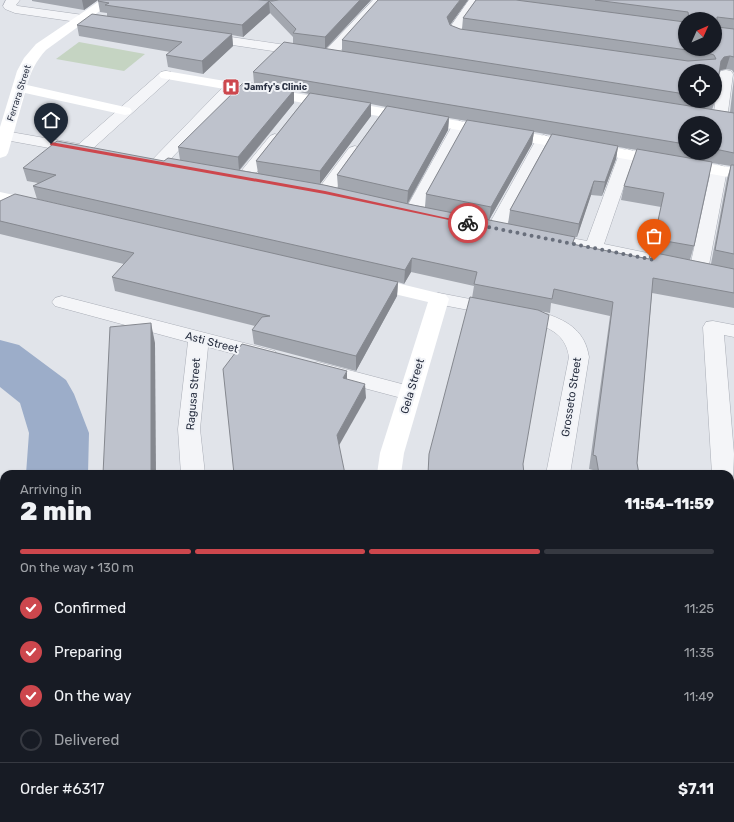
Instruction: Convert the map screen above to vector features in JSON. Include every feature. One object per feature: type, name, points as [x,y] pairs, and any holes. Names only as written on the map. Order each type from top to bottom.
[{"type":"street","points":[[14,0],[10,3],[10,6],[15,9],[120,24]]},
{"type":"street","name":"Ferrara Street","points":[[0,153],[24,71],[31,58],[41,47],[109,0]]},
{"type":"street","points":[[329,56],[380,0]]},
{"type":"street","points":[[490,3],[474,1],[454,30],[456,33],[495,40]]},
{"type":"street","points":[[190,35],[345,58]]},
{"type":"street","points":[[725,74],[727,120]]},
{"type":"street","points":[[82,149],[166,75],[307,99],[374,125],[460,126],[727,172],[699,269]]},
{"type":"street","points":[[159,162],[232,87]]},
{"type":"street","points":[[19,88],[125,111]]},
{"type":"street","points":[[298,111],[307,99]]},
{"type":"street","points":[[325,192],[374,125]]},
{"type":"street","points":[[413,212],[460,126]]},
{"type":"street","points":[[244,178],[283,129]]},
{"type":"street","points":[[5,136],[105,153]]},
{"type":"street","points":[[544,140],[504,230],[734,276]]},
{"type":"street","points":[[594,248],[627,154]]},
{"type":"street","points":[[0,197],[53,210]]},
{"type":"street","name":"Grosseto Street","points":[[355,279],[439,299],[540,318],[556,324],[568,333],[576,345],[579,357],[559,470]]},
{"type":"street","name":"Gela Street","points":[[390,470],[392,453],[409,393],[439,299]]},
{"type":"street","name":"Asti Street","points":[[62,302],[409,393]]},
{"type":"street","points":[[724,470],[726,402],[713,327],[734,331]]},
{"type":"street","name":"Ragusa Street","points":[[193,470],[189,429],[198,338]]},
{"type":"green space","points":[[79,42],[145,54],[124,71],[56,59]]},
{"type":"building","points":[[360,0],[325,37],[293,33],[296,29],[269,1],[242,25],[105,5],[109,3],[98,1]]},
{"type":"building","points":[[378,0],[460,0],[447,17],[450,25],[460,29],[688,61],[716,59],[714,56],[722,56],[722,28],[734,29],[734,57],[724,57],[721,64],[678,64],[678,93],[342,40]]},
{"type":"building","points":[[476,0],[516,0],[678,21],[678,49],[463,18]]},
{"type":"building","points":[[595,0],[734,0],[734,19],[722,18],[722,12],[688,12]]},
{"type":"building","points":[[92,14],[232,34],[202,61],[166,55],[182,42],[77,25]]},
{"type":"building","points":[[284,42],[678,104],[678,108],[702,108],[734,113],[734,153],[722,150],[722,116],[678,116],[678,143],[253,72]]},
{"type":"building","points":[[244,82],[294,90],[238,157],[178,147]]},
{"type":"building","points":[[310,93],[371,103],[320,171],[256,161]]},
{"type":"building","points":[[387,106],[449,117],[408,191],[337,175]]},
{"type":"building","points":[[467,120],[534,131],[491,207],[426,194]]},
{"type":"building","points":[[552,134],[618,146],[605,182],[594,181],[579,224],[510,210]]},
{"type":"building","points":[[57,141],[164,161],[168,158],[324,185],[413,205],[575,237],[572,244],[649,259],[651,252],[734,269],[734,293],[653,278],[637,463],[638,470],[598,470],[596,456],[593,455],[613,302],[554,289],[552,299],[474,284],[477,272],[412,258],[405,270],[33,186],[56,175],[23,168]]},
{"type":"building","points":[[637,149],[678,156],[678,160],[700,160],[712,162],[694,246],[654,239],[664,193],[624,186]]},
{"type":"building","points":[[731,165],[734,165],[734,254],[715,250]]},
{"type":"building","points":[[15,194],[398,282],[356,356],[252,330],[262,317],[270,316],[112,277],[134,253],[0,221],[0,201]]},
{"type":"building","points":[[470,297],[538,310],[549,315],[523,464],[524,470],[428,470],[429,454]]},
{"type":"building","points":[[151,323],[151,470],[103,470],[110,327]]},
{"type":"building","points":[[242,344],[347,371],[343,378],[365,384],[337,435],[344,470],[234,470],[223,369]]},
{"type":"waterway","points":[[0,358],[46,394],[59,433],[57,470]]},
{"type":"way so far","points":[[468,223],[654,260]]},
{"type":"place","name":"Jamfy's Clinic","points":[[231,87]]},
{"type":"route","points":[[51,144],[325,192],[468,223]]}]
